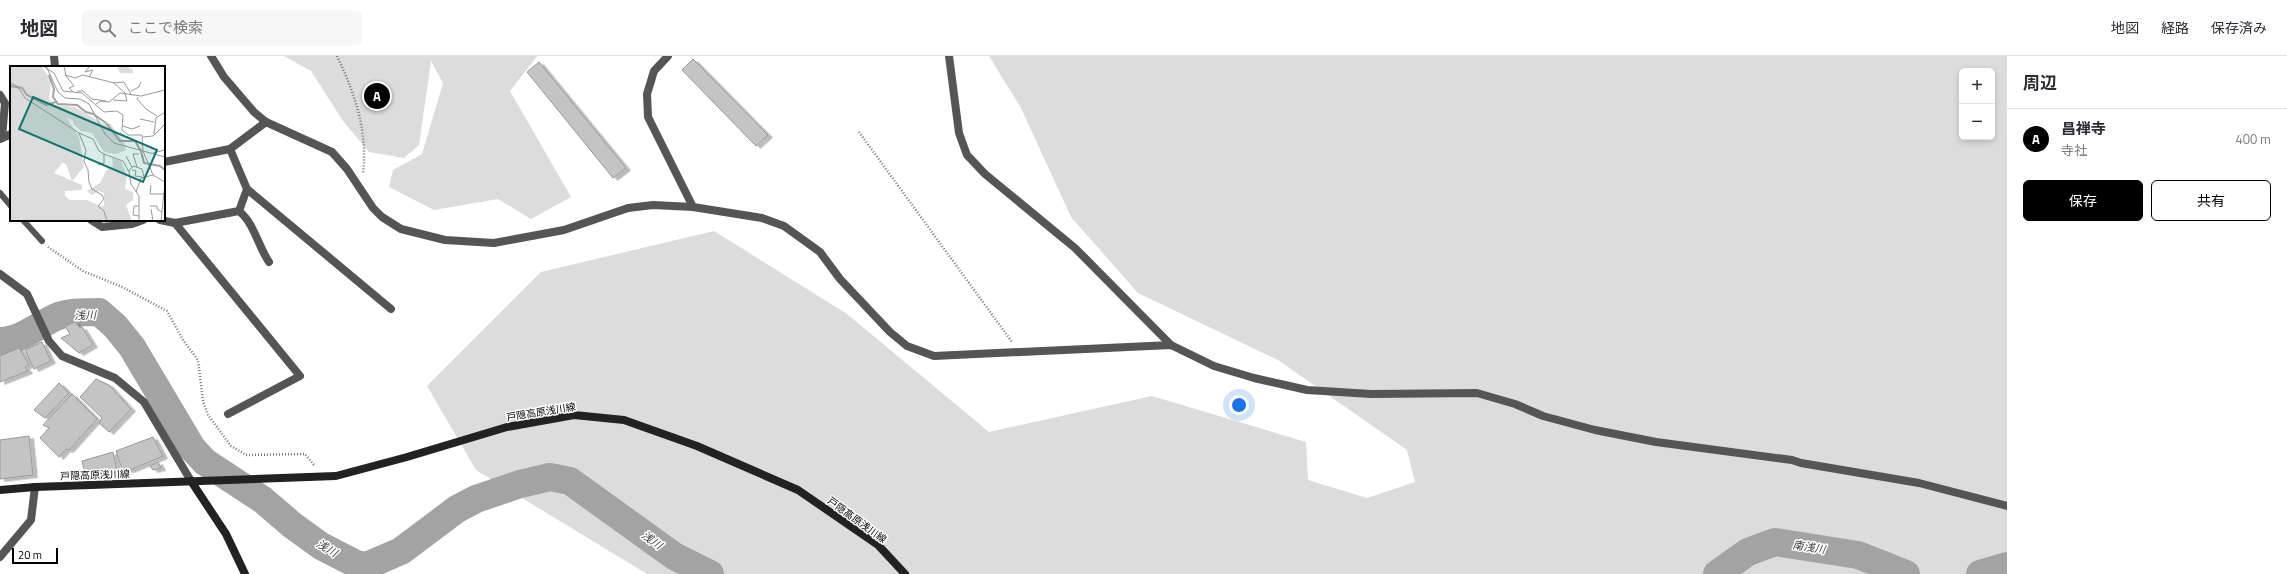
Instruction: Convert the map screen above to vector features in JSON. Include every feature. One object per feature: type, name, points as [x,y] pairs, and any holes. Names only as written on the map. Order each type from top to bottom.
[{"type":"main road","name":"戸隠高原浅川線","points":[[0,490],[35,487],[336,476],[400,459],[507,427],[574,415],[624,420],[697,446],[798,490],[878,545],[905,574]]},
{"type":"main road","points":[[191,481],[226,534],[244,574]]},
{"type":"street","points":[[54,56],[55,66]]},
{"type":"street","points":[[211,56],[224,77],[254,112],[266,122],[332,152],[347,169],[360,191],[382,217],[401,229],[445,240],[494,243],[564,230],[628,208],[653,205],[693,207],[762,218],[784,226],[820,252],[840,279],[890,332],[907,346],[934,356],[1170,345]]},
{"type":"street","points":[[668,56],[654,71],[647,94],[648,116],[693,207]]},
{"type":"street","points":[[949,56],[959,133],[967,155],[984,174],[1075,248],[1170,345],[1220,368],[1254,378],[1307,390],[1372,394],[1477,393],[1515,404],[1543,416],[1595,430],[1656,442],[1792,460],[1801,463],[1919,483],[2007,506]]},
{"type":"street","points":[[0,95],[5,103],[1,139]]},
{"type":"street","points":[[165,162],[230,149],[266,122]]},
{"type":"street","points":[[1,139],[10,134]]},
{"type":"street","points":[[230,149],[247,189],[391,309]]},
{"type":"street","points":[[239,211],[247,189]]},
{"type":"street","points":[[165,221],[175,223],[239,211]]},
{"type":"street","points":[[239,211],[245,216],[262,252],[270,262]]},
{"type":"street","points":[[93,221],[102,227],[132,224],[140,221]]},
{"type":"street","points":[[175,223],[300,376],[228,414]]},
{"type":"street","points":[[0,274],[27,294],[49,341],[62,356],[116,378],[144,402],[191,481]]},
{"type":"street","points":[[0,557],[31,520],[35,487]]},
{"type":"lane","points":[[0,193],[10,205]]},
{"type":"lane","points":[[24,221],[42,241]]},
{"type":"path","points":[[337,56],[350,83],[363,129],[364,162],[360,191]]},
{"type":"path","points":[[859,132],[1020,352]]},
{"type":"path","points":[[42,241],[54,253],[83,271],[122,287],[167,311],[183,340],[198,360],[203,401],[208,415],[231,446],[246,455],[305,454],[323,476]]},
{"type":"shaded area","points":[[284,56],[537,56],[510,91],[571,197],[531,219],[498,199],[434,210],[389,187],[393,170],[422,154],[443,83],[431,61],[419,145],[404,158],[369,152],[343,121],[311,71]]},
{"type":"shaded area","points":[[989,56],[2007,56],[2007,574],[647,574],[476,470],[427,386],[541,272],[714,231],[847,314],[989,432],[1152,396],[1306,442],[1308,480],[1367,498],[1415,482],[1407,450],[1278,360],[1138,293],[1071,217],[1021,108]]},
{"type":"building","points":[[693,59],[768,135],[756,146],[682,70]]},
{"type":"building","points":[[539,62],[626,168],[613,178],[527,72]]},
{"type":"building","points":[[75,322],[80,328],[82,327],[93,345],[79,353],[61,338],[70,334],[65,326]]},
{"type":"building","points":[[42,342],[51,361],[34,369],[25,350]]},
{"type":"building","points":[[19,348],[29,364],[25,367],[28,371],[0,382],[0,356]]},
{"type":"building","points":[[96,379],[109,385],[131,409],[109,432],[99,423],[102,418],[80,397]]},
{"type":"building","points":[[59,383],[69,393],[45,418],[34,410]]},
{"type":"building","points":[[72,394],[97,419],[69,450],[66,449],[59,457],[40,438],[49,428],[43,425]]},
{"type":"building","points":[[29,436],[33,475],[0,479],[0,440]]},
{"type":"building","points":[[153,437],[163,456],[130,470],[122,469],[116,451]]},
{"type":"building","points":[[113,452],[117,471],[84,470],[82,461]]},
{"type":"building","points":[[158,462],[161,468],[153,470],[150,466]]},
{"type":"waterway","name":"浅川","points":[[0,341],[22,336],[49,320],[61,315],[99,312],[115,326],[132,347],[192,448],[205,462],[263,500],[292,525],[321,546],[356,564],[366,566],[401,551],[457,509],[476,499],[520,484],[550,477],[570,481],[674,556],[710,574]]},
{"type":"waterway","name":"南浅川","points":[[1717,574],[1748,552],[1775,542],[1858,555],[1906,574]]},
{"type":"waterway","name":"南浅川","points":[[1980,574],[2007,566]]},
{"type":"place","name":"昌禅寺","points":[[377,96]]}]
